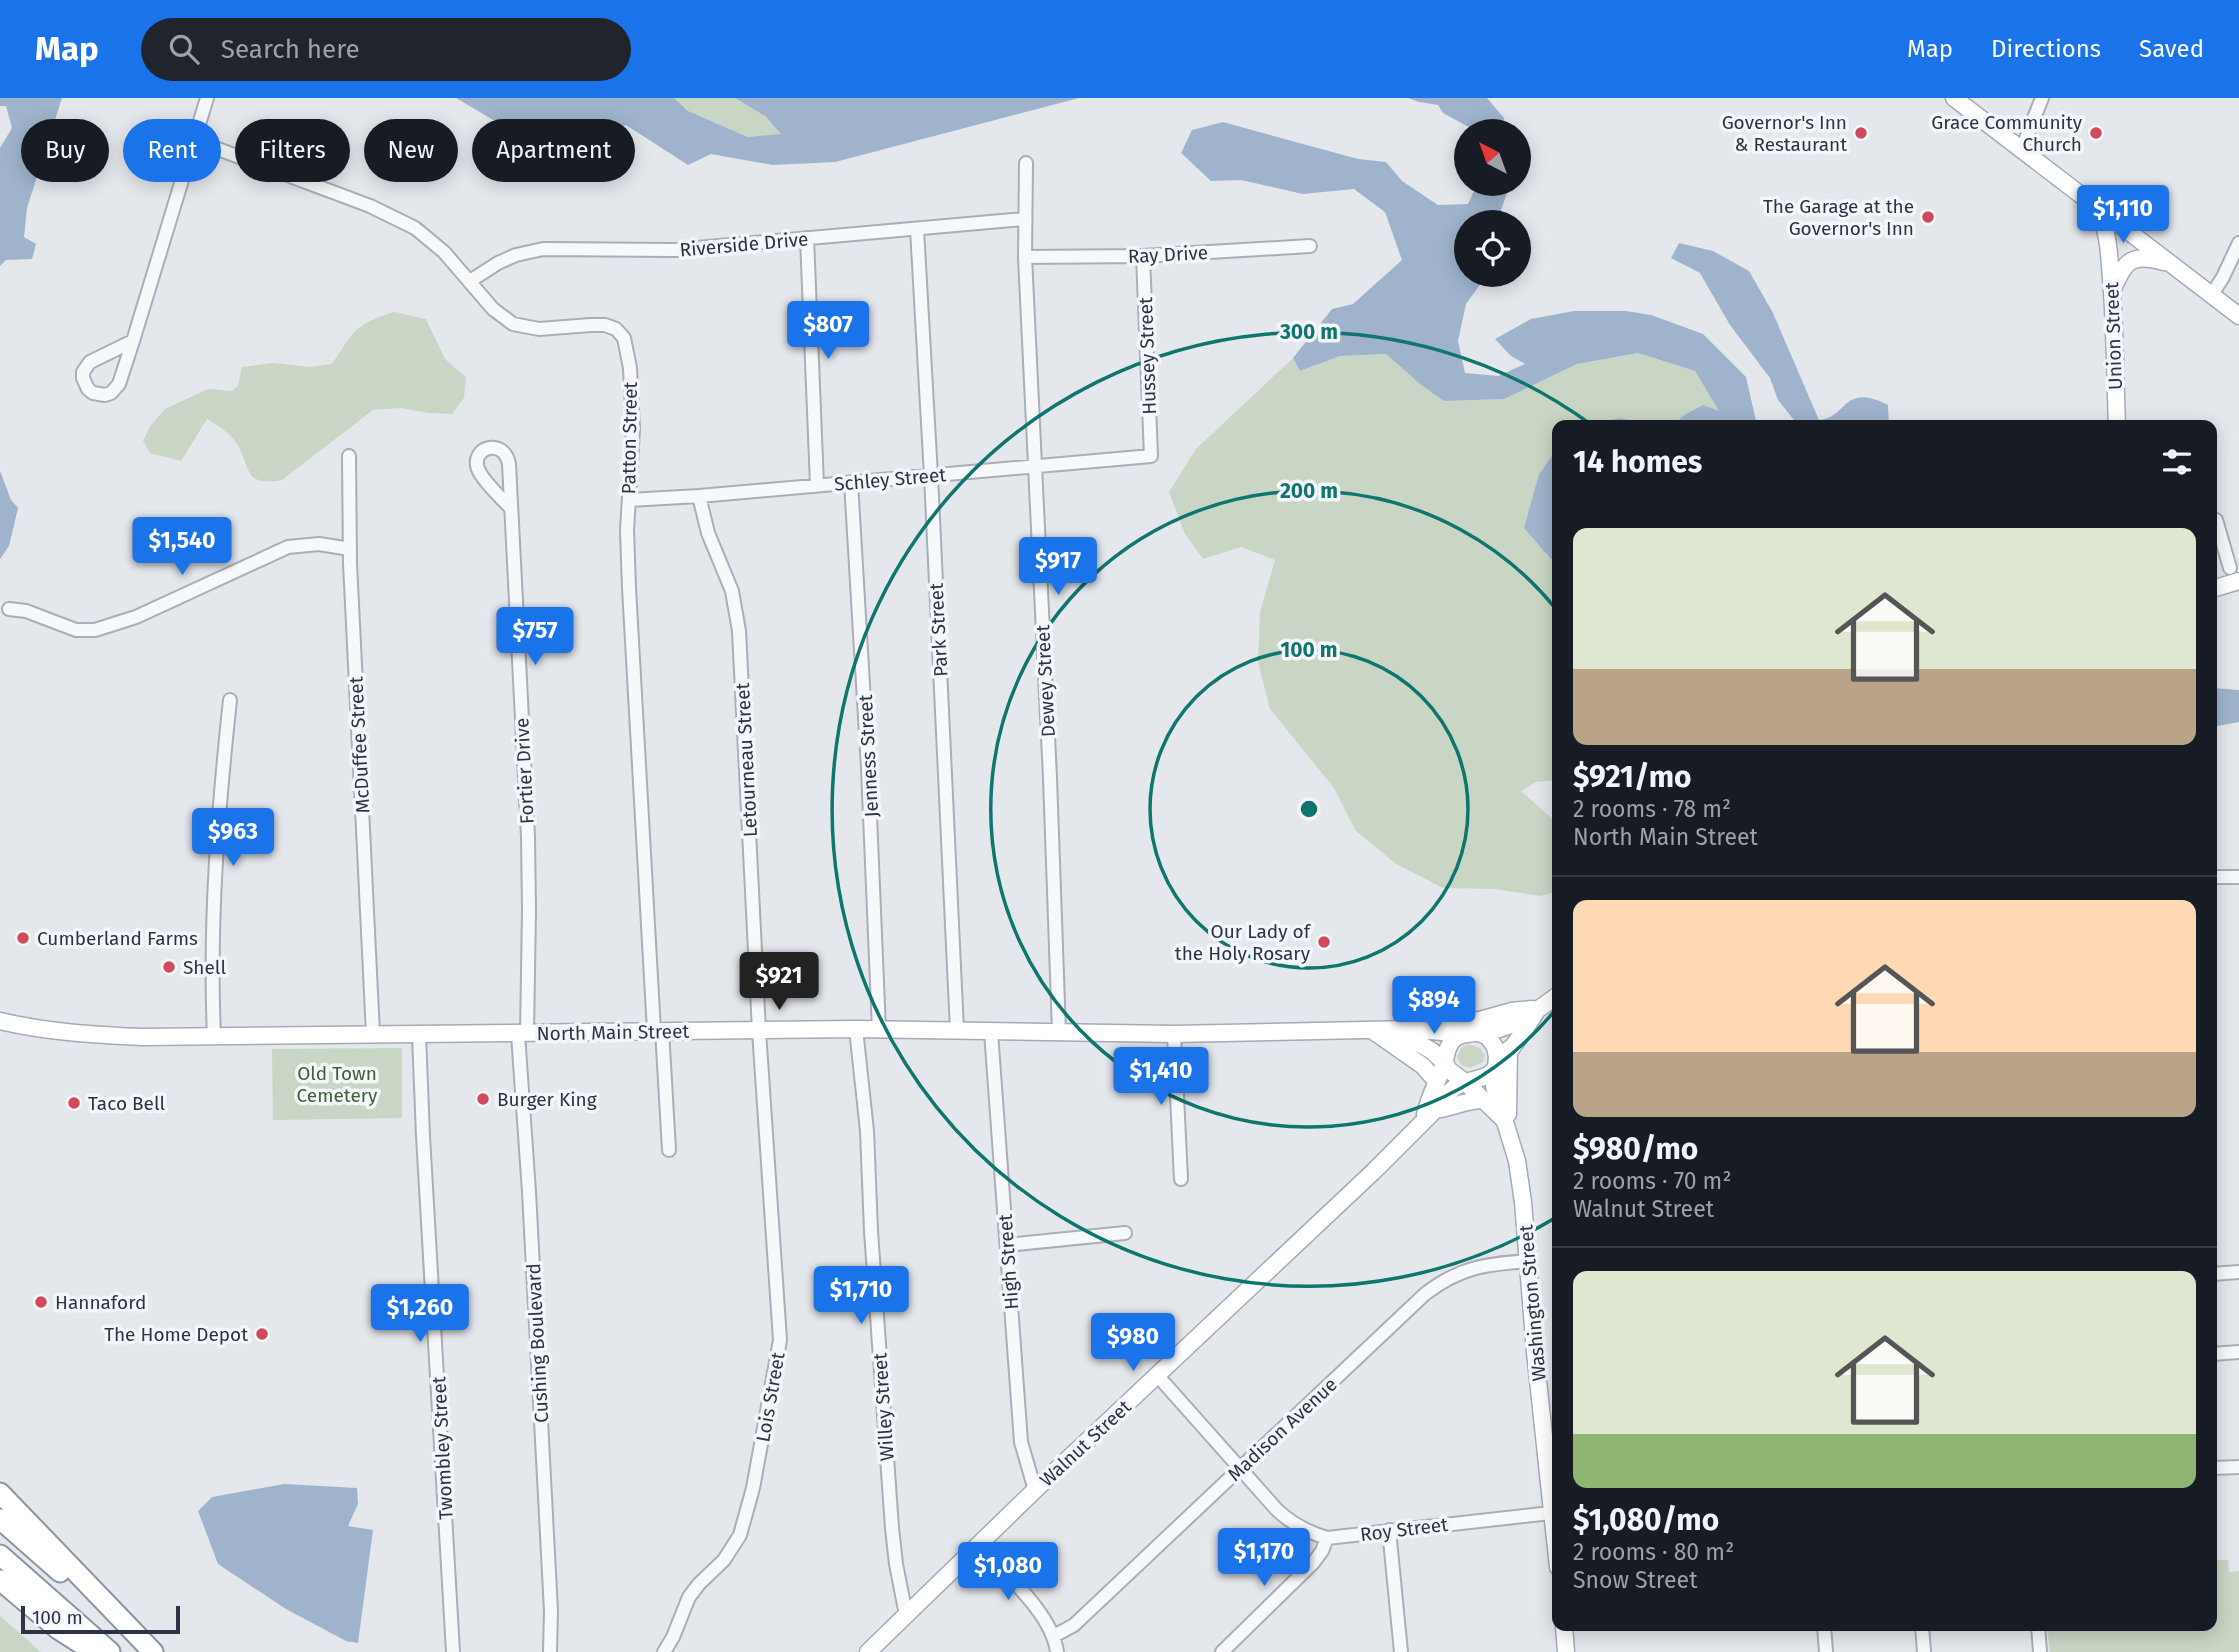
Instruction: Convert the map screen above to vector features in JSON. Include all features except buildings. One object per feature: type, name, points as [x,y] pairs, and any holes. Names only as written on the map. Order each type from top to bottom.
[{"type":"highway","points":[[0,1493],[151,1652]]},
{"type":"highway","points":[[0,1519],[151,1652]]},
{"type":"highway","points":[[0,1555],[110,1652]]},
{"type":"highway","points":[[0,1580],[58,1629],[94,1652]]},
{"type":"main road","points":[[1954,98],[2239,316]]},
{"type":"main road","name":"Union Street","points":[[2095,207],[2106,229],[2112,292],[2117,420]]},
{"type":"main road","points":[[2112,292],[2123,268],[2134,259],[2148,258],[2166,262]]},
{"type":"main road","points":[[2217,586],[2235,575]]},
{"type":"main road","name":"North Main Street","points":[[1480,1033],[1514,1023],[1552,999]]},
{"type":"main road","name":"North Main Street","points":[[1395,1030],[1412,1022],[1480,1020],[1512,1011],[1538,1009]]},
{"type":"main road","name":"North Main Street","points":[[1495,1069],[1538,1009]]},
{"type":"main road","name":"North Main Street","points":[[0,1021],[40,1030],[143,1037],[856,1029],[1174,1034],[1411,1029],[1462,1034]]},
{"type":"main road","points":[[1395,1030],[1406,1040],[1432,1051],[1507,1123]]},
{"type":"main road","points":[[1373,1031],[1423,1066],[1436,1081]]},
{"type":"main road","points":[[1445,1063],[1453,1039],[1462,1034],[1480,1033],[1488,1037],[1495,1047],[1495,1069],[1482,1077],[1465,1082]]},
{"type":"main road","points":[[1507,1123],[1509,1049]]},
{"type":"main road","name":"Walnut Street","points":[[1429,1115],[1427,1102],[1445,1063]]},
{"type":"main road","name":"Washington Street","points":[[1495,1069],[1494,1086],[1517,1161],[1551,1438],[1552,1519]]},
{"type":"main road","name":"Walnut Street","points":[[868,1652],[1035,1490],[1373,1172],[1446,1094],[1465,1082]]},
{"type":"main road","points":[[1429,1115],[1467,1100],[1484,1100]]},
{"type":"main road","points":[[1564,1631],[1566,1652]]},
{"type":"street","points":[[200,119],[207,98]]},
{"type":"street","points":[[2021,151],[2042,98]]},
{"type":"street","name":"Patton Street","points":[[221,150],[393,216],[415,228],[435,243],[493,309],[513,324],[539,330],[606,325],[616,329],[624,338],[630,368],[632,430],[627,530],[629,588],[658,1031],[669,1150]]},
{"type":"street","name":"Dewey Street","points":[[1026,163],[1025,257],[1059,1032]]},
{"type":"street","points":[[133,341],[90,362],[83,372],[88,389],[105,395],[115,389],[133,341],[181,182]]},
{"type":"street","name":"Riverside Drive","points":[[470,281],[498,262],[543,249],[675,250],[1024,219]]},
{"type":"street","name":"Park Street","points":[[917,229],[957,1031]]},
{"type":"street","points":[[807,239],[817,485]]},
{"type":"street","points":[[2211,296],[2239,243]]},
{"type":"street","name":"Ray Drive","points":[[1025,257],[1143,256],[1310,246]]},
{"type":"street","name":"Hussey Street","points":[[1143,256],[1151,456]]},
{"type":"street","name":"McDuffee Street","points":[[349,456],[350,549],[373,1034]]},
{"type":"street","name":"Schley Street","points":[[628,500],[1151,456]]},
{"type":"street","name":"Jenness Street","points":[[851,482],[868,768],[879,1030]]},
{"type":"street","name":"Letourneau Street","points":[[699,496],[708,533],[732,591],[737,619],[759,1031]]},
{"type":"street","name":"Fortier Drive","points":[[510,508],[528,837],[529,910],[523,1034]]},
{"type":"street","points":[[2217,523],[2235,575]]},
{"type":"street","points":[[9,610],[26,611],[76,629],[95,630],[136,617],[288,547],[319,544],[350,549]]},
{"type":"street","points":[[214,1035],[213,916],[230,700]]},
{"type":"street","points":[[2217,877],[2239,877]]},
{"type":"street","name":"Willey Street","points":[[856,1029],[864,1094],[892,1528],[906,1615]]},
{"type":"street","name":"Lois Street","points":[[664,1652],[689,1597],[724,1560],[740,1535],[753,1488],[778,1357],[780,1325],[769,1205],[759,1031]]},
{"type":"street","name":"High Street","points":[[991,1032],[1021,1442],[1035,1490]]},
{"type":"street","name":"Cushing Boulevard","points":[[523,1034],[551,1611],[550,1652]]},
{"type":"street","points":[[1174,1034],[1181,1179]]},
{"type":"street","name":"Twombley Street","points":[[419,1035],[453,1652]]},
{"type":"street","points":[[1007,1245],[1125,1233]]},
{"type":"street","name":"Madison Avenue","points":[[1054,1636],[1074,1625],[1425,1294],[1454,1274],[1479,1266],[1528,1261]]},
{"type":"street","points":[[2217,1274],[2239,1272]]},
{"type":"street","points":[[2217,1354],[2239,1352]]},
{"type":"street","points":[[1157,1375],[1239,1469],[1289,1521],[1327,1538],[1313,1563],[1222,1652]]},
{"type":"street","points":[[2217,1468],[2239,1467]]},
{"type":"street","name":"Roy Street","points":[[1327,1538],[1551,1513]]},
{"type":"street","points":[[1389,1530],[1401,1652]]},
{"type":"street","points":[[978,1545],[1036,1607],[1054,1636],[1057,1652]]},
{"type":"street","points":[[1824,1631],[1826,1652]]},
{"type":"street","points":[[1922,1631],[1924,1652]]},
{"type":"street","points":[[2038,1631],[2040,1652]]},
{"type":"green space","points":[[674,98],[735,98],[765,116],[782,135],[748,137],[688,111]]},
{"type":"green space","points":[[394,312],[426,319],[445,359],[466,377],[464,398],[452,414],[400,408],[373,410],[282,480],[261,481],[250,474],[234,440],[207,419],[181,461],[150,453],[143,441],[151,425],[165,409],[208,389],[232,391],[238,386],[242,367],[273,363],[310,367],[332,364],[356,330]]},
{"type":"green space","points":[[1638,353],[1695,371],[1720,412],[1684,415],[1679,420],[1552,420],[1552,456],[1539,474],[1545,553],[1552,561],[1552,781],[1536,782],[1521,791],[1552,819],[1552,893],[1541,896],[1495,889],[1443,888],[1396,864],[1355,830],[1334,788],[1270,709],[1258,662],[1260,612],[1275,560],[1241,547],[1203,559],[1185,534],[1169,492],[1196,449],[1293,358],[1300,371],[1340,356],[1386,354],[1444,401],[1504,399],[1577,364]]},
{"type":"green space","points":[[1468,1044],[1480,1048],[1485,1055],[1483,1062],[1470,1068],[1461,1065],[1457,1058],[1461,1048]]},
{"type":"green space","name":"Old Town Cemetery","points":[[402,1048],[402,1118],[273,1120],[272,1049]]},
{"type":"green space","points":[[2217,1560],[2228,1560],[2229,1572],[2239,1571],[2239,1652],[2050,1652],[2048,1631],[2217,1631]]},
{"type":"green space","points":[[0,1616],[41,1652],[0,1652]]},
{"type":"water","points":[[0,98],[62,98],[55,119],[21,119],[21,182],[35,182],[27,208],[24,237],[36,244],[32,259],[6,260],[0,266],[0,148],[12,128],[6,106],[0,106]]},
{"type":"water","points":[[456,98],[674,98],[688,111],[748,137],[781,134],[765,116],[735,98],[1079,98],[835,162],[773,165],[711,154],[688,165],[635,131],[635,119],[492,119]]},
{"type":"water","points":[[1408,98],[1487,98],[1504,119],[1454,119],[1443,113],[1438,105]]},
{"type":"water","points":[[1223,122],[1358,159],[1386,162],[1402,181],[1438,205],[1468,204],[1472,196],[1506,196],[1501,210],[1454,210],[1454,287],[1478,287],[1466,304],[1458,341],[1465,373],[1498,376],[1525,364],[1511,356],[1495,339],[1531,319],[1574,311],[1626,311],[1651,315],[1703,334],[1746,377],[1756,420],[1679,420],[1703,405],[1719,411],[1695,371],[1638,353],[1577,364],[1504,399],[1444,401],[1386,354],[1340,356],[1300,371],[1293,358],[1332,309],[1353,304],[1402,260],[1385,212],[1354,189],[1303,194],[1241,180],[1211,181],[1181,153],[1192,130]]},
{"type":"water","points":[[1679,243],[1713,251],[1749,271],[1773,313],[1819,420],[1794,420],[1778,400],[1770,378],[1730,325],[1700,273],[1671,258]]},
{"type":"water","points":[[1862,397],[1888,405],[1889,420],[1819,420],[1836,414],[1847,403]]},
{"type":"water","points":[[1552,456],[1552,560],[1524,528],[1539,474]]},
{"type":"water","points":[[0,471],[11,500],[18,508],[9,546],[0,559]]},
{"type":"water","points":[[2217,688],[2239,690],[2239,722],[2217,726]]},
{"type":"water","points":[[284,1484],[357,1488],[358,1504],[348,1526],[373,1530],[358,1643],[346,1641],[286,1609],[218,1564],[198,1511],[212,1497]]},
{"type":"place","name":"Governor's Inn & Restaurant","points":[[1861,133]]},
{"type":"place","name":"Grace Community Church","points":[[2096,133]]},
{"type":"place","name":"The Garage at the Governor's Inn","points":[[1928,217]]},
{"type":"place","name":"Cumberland Farms","points":[[23,938]]},
{"type":"place","name":"Our Lady of the Holy Rosary","points":[[1324,942]]},
{"type":"place","name":"Shell","points":[[169,967]]},
{"type":"place","name":"Burger King","points":[[483,1099]]},
{"type":"place","name":"Taco Bell","points":[[74,1103]]},
{"type":"place","name":"Hannaford","points":[[41,1302]]},
{"type":"place","name":"The Home Depot","points":[[262,1334]]}]
